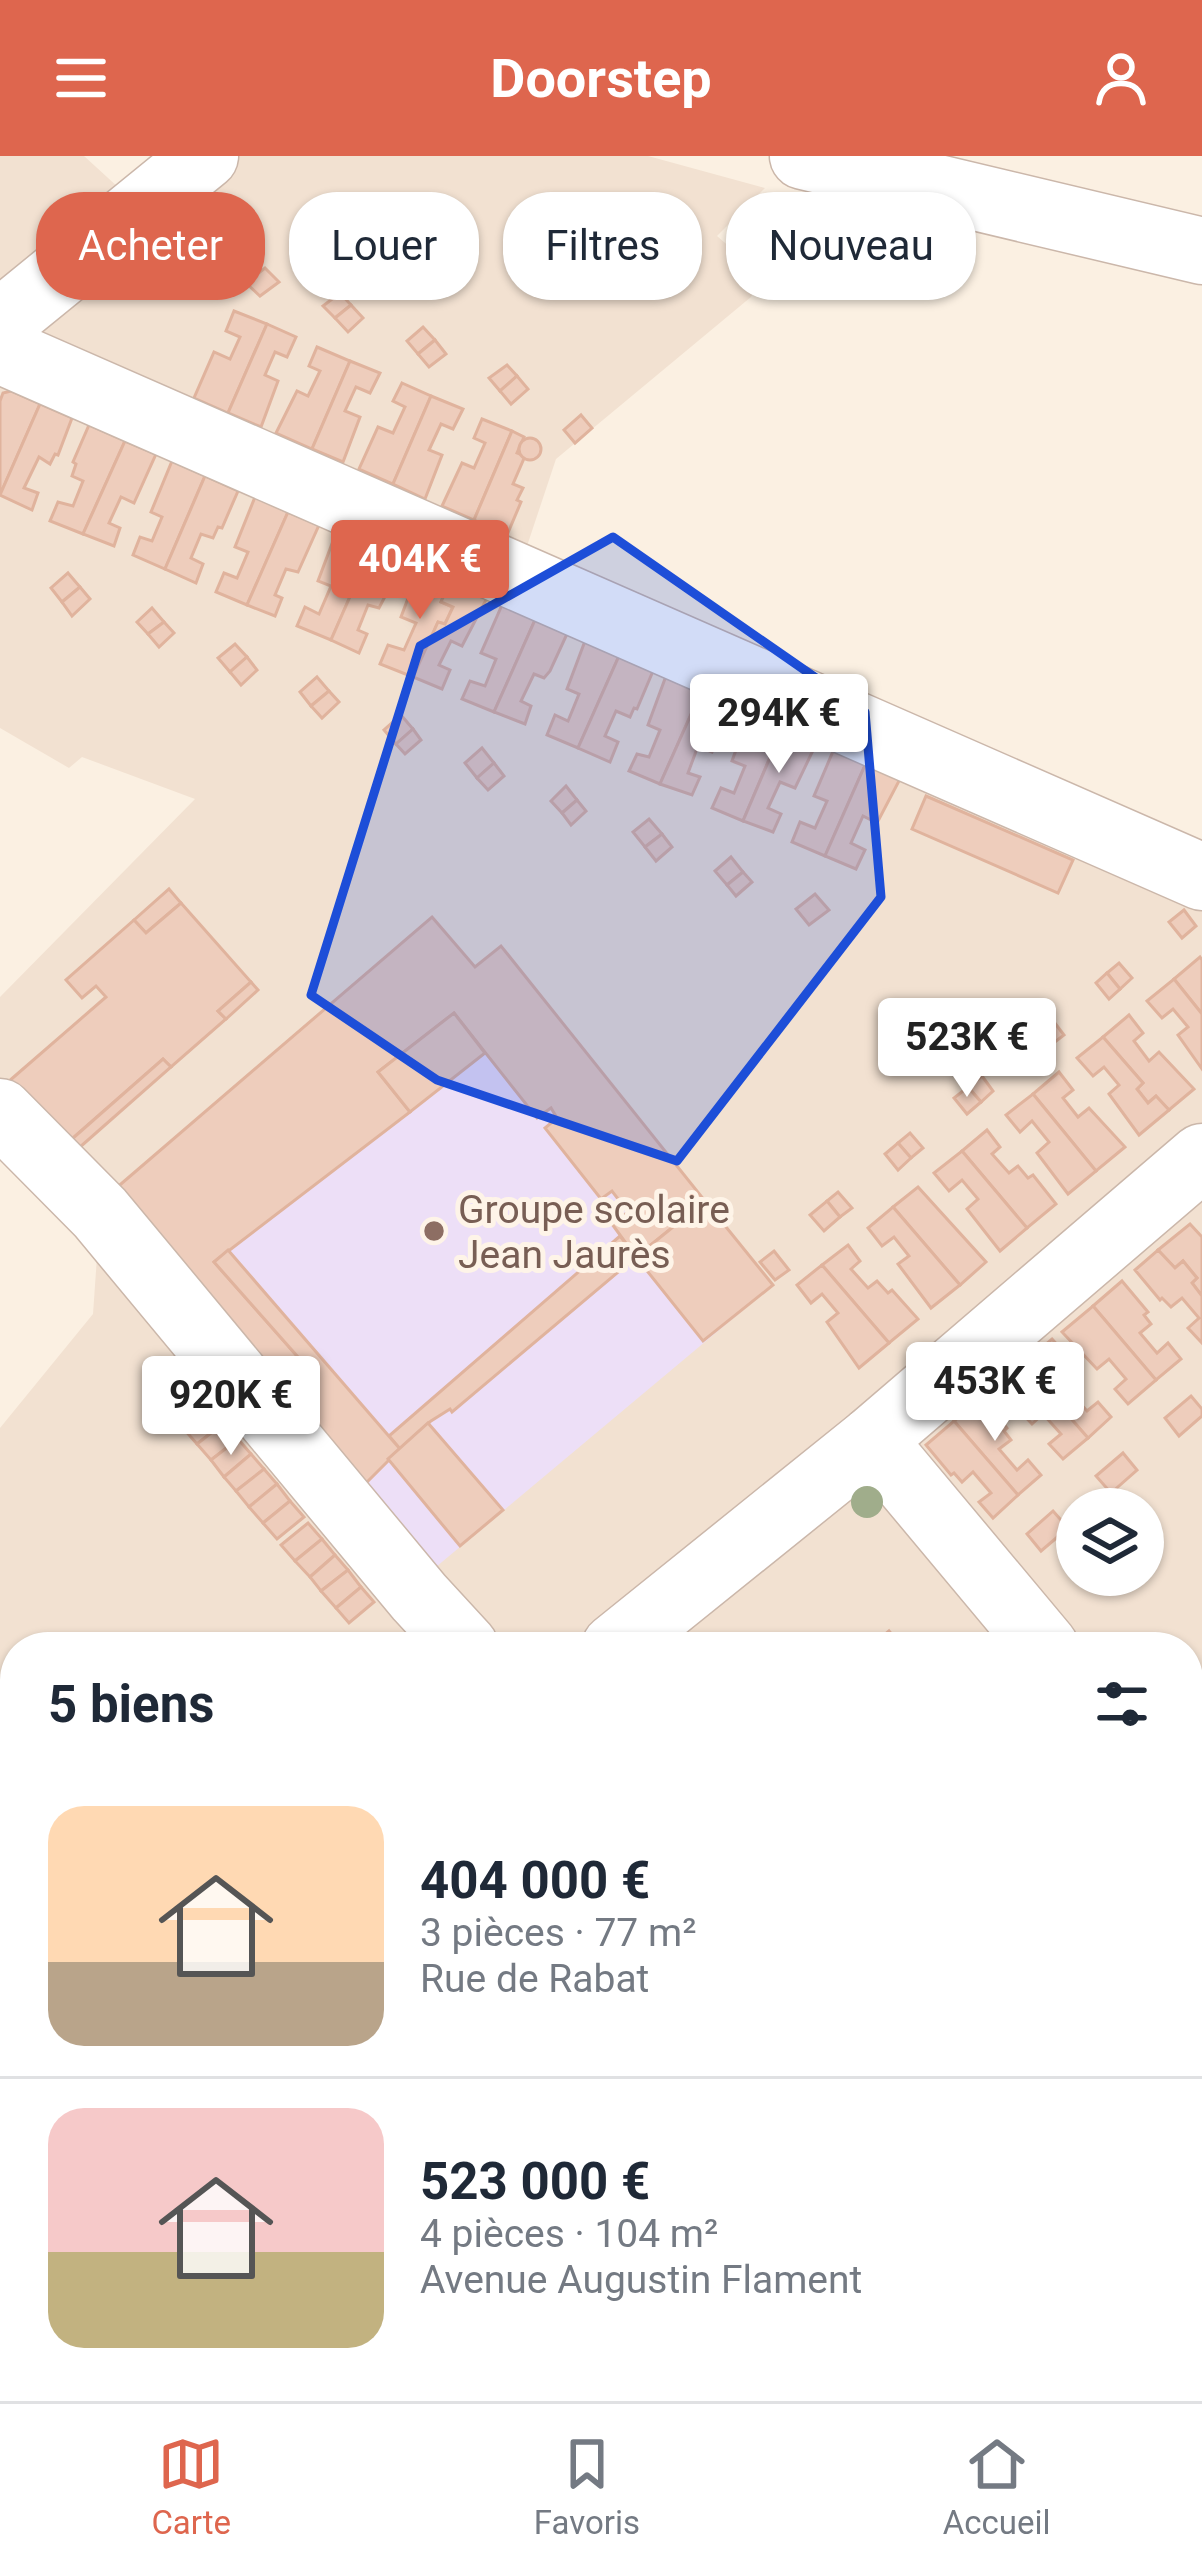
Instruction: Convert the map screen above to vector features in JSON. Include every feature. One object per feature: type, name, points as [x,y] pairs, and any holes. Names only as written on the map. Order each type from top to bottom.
[{"type":"street","points":[[0,323],[205,156]]},
{"type":"street","points":[[802,156],[1202,251]]},
{"type":"street","points":[[0,350],[1202,877]]},
{"type":"street","points":[[0,1112],[100,1213],[451,1632]]},
{"type":"street","points":[[638,1632],[872,1440],[1202,1157]]},
{"type":"street","points":[[872,1440],[1032,1632]]},
{"type":"highlighted area","points":[[613,537],[865,712],[881,897],[677,1161],[437,1080],[311,995],[420,646]]},
{"type":"shaded area","points":[[0,156],[84,156],[123,192],[36,192],[36,300],[265,300],[265,192],[162,192],[205,156],[648,156],[765,188],[726,192],[726,227],[717,236],[726,244],[726,300],[747,300],[556,459],[517,576],[1202,877],[1202,1632],[0,1632],[0,1428],[93,1314],[100,1214],[0,1112],[0,997],[195,799],[82,757],[69,768],[0,728]]},
{"type":"shaded area","name":"Groupe scolaire Jean Jaurès","points":[[432,917],[475,967],[501,946],[773,1285],[436,1567],[107,1196]]},
{"type":"building","points":[[265,268],[279,282],[265,292]]},
{"type":"building","points":[[331,300],[346,300],[351,305],[335,318],[323,306]]},
{"type":"building","points":[[351,305],[363,318],[348,332],[335,318]]},
{"type":"building","points":[[234,311],[267,324],[228,413],[194,398],[214,352],[230,359],[240,337],[226,331]]},
{"type":"building","points":[[267,324],[296,337],[287,357],[275,352],[265,375],[278,381],[261,427],[228,413]]},
{"type":"building","points":[[423,327],[435,340],[418,354],[407,341]]},
{"type":"building","points":[[435,340],[446,354],[429,367],[418,354]]},
{"type":"building","points":[[317,347],[350,361],[312,449],[276,433],[297,391],[308,396],[320,371],[309,366]]},
{"type":"building","points":[[350,361],[380,373],[370,393],[356,387],[345,411],[360,417],[343,462],[312,449]]},
{"type":"building","points":[[507,365],[517,376],[500,391],[489,378]]},
{"type":"building","points":[[517,376],[528,389],[511,404],[500,391]]},
{"type":"building","points":[[402,383],[431,396],[393,484],[359,469],[378,427],[393,433],[405,407],[393,401]]},
{"type":"building","points":[[11,391],[40,404],[0,495],[0,401],[3,393]]},
{"type":"building","points":[[431,396],[463,409],[453,429],[441,424],[429,450],[442,455],[425,499],[393,484]]},
{"type":"building","points":[[40,404],[72,418],[58,455],[50,464],[39,457],[24,488],[38,493],[32,510],[0,495]]},
{"type":"building","points":[[581,415],[592,428],[575,443],[564,430]]},
{"type":"building","points":[[482,419],[512,431],[474,520],[442,506],[462,463],[474,468],[485,443],[474,438]]},
{"type":"building","points":[[89,425],[125,441],[83,534],[50,521],[58,502],[73,506],[83,481],[72,476],[73,462]]},
{"type":"building","points":[[512,431],[524,437],[517,453],[525,456],[513,484],[523,488],[517,500],[521,502],[507,535],[474,520]]},
{"type":"building","points":[[530,438],[541,449],[530,460],[519,449]]},
{"type":"building","points":[[125,441],[156,454],[134,503],[121,497],[109,523],[120,528],[114,546],[83,534]]},
{"type":"building","points":[[172,461],[205,476],[165,569],[133,555],[140,537],[152,541],[162,517],[151,512]]},
{"type":"building","points":[[205,476],[238,491],[222,528],[218,527],[213,538],[201,534],[191,558],[203,564],[196,583],[165,569]]},
{"type":"building","points":[[255,497],[288,512],[247,605],[216,592],[224,573],[237,578],[248,552],[235,547]]},
{"type":"building","points":[[288,512],[319,525],[298,572],[286,569],[275,595],[282,598],[275,616],[247,605]]},
{"type":"building","points":[[336,533],[365,546],[357,563],[369,568],[362,585],[356,583],[331,640],[297,626],[305,607],[319,614],[331,586],[318,581]]},
{"type":"building","points":[[365,546],[403,562],[379,608],[368,605],[358,630],[367,634],[359,653],[331,640],[356,583],[362,585],[369,568],[357,563]]},
{"type":"building","points":[[419,569],[450,582],[441,602],[453,607],[445,624],[438,622],[413,677],[380,664],[388,645],[404,650],[416,623],[401,617]]},
{"type":"building","points":[[68,573],[80,587],[62,602],[51,588]]},
{"type":"building","points":[[450,582],[487,598],[462,646],[451,641],[439,665],[450,670],[442,689],[413,677],[438,622],[445,624],[453,607],[441,602]]},
{"type":"building","points":[[80,587],[90,599],[72,616],[62,602]]},
{"type":"building","points":[[502,605],[535,620],[494,712],[462,699],[470,681],[485,686],[496,659],[481,653]]},
{"type":"building","points":[[152,608],[164,622],[148,634],[137,622]]},
{"type":"building","points":[[535,620],[567,634],[550,671],[544,678],[534,674],[521,701],[531,706],[525,724],[494,712]]},
{"type":"building","points":[[164,622],[174,633],[159,647],[148,634]]},
{"type":"building","points":[[585,641],[619,656],[578,748],[547,735],[555,715],[568,721],[579,694],[567,689]]},
{"type":"building","points":[[235,644],[247,657],[230,672],[218,658]]},
{"type":"building","points":[[619,656],[653,671],[630,717],[616,711],[605,736],[618,742],[610,762],[578,748]]},
{"type":"building","points":[[247,657],[257,670],[241,685],[230,672]]},
{"type":"building","points":[[666,676],[701,692],[660,784],[629,771],[637,754],[649,757],[660,730],[648,725]]},
{"type":"building","points":[[317,677],[329,691],[311,706],[300,692]]},
{"type":"building","points":[[329,691],[339,702],[322,718],[311,706]]},
{"type":"building","points":[[701,692],[734,706],[712,752],[698,746],[688,773],[700,777],[692,795],[660,784]]},
{"type":"building","points":[[750,712],[783,727],[743,821],[712,808],[721,788],[734,793],[745,766],[732,761]]},
{"type":"building","points":[[401,715],[413,729],[396,744],[384,730]]},
{"type":"building","points":[[783,727],[817,742],[795,788],[780,782],[768,808],[781,814],[773,832],[743,821]]},
{"type":"building","points":[[413,729],[421,740],[405,754],[396,744]]},
{"type":"building","points":[[482,748],[494,763],[477,778],[465,763]]},
{"type":"building","points":[[834,749],[866,763],[825,856],[792,842],[800,822],[815,828],[827,801],[814,796]]},
{"type":"building","points":[[494,763],[504,776],[488,790],[477,778]]},
{"type":"building","points":[[866,763],[900,779],[877,823],[863,816],[851,843],[865,850],[856,869],[825,856]]},
{"type":"building","points":[[566,786],[577,800],[562,813],[551,801]]},
{"type":"building","points":[[926,796],[1073,860],[1058,893],[912,829]]},
{"type":"building","points":[[577,800],[586,811],[571,825],[562,813]]},
{"type":"building","points":[[649,819],[662,834],[645,847],[633,832]]},
{"type":"building","points":[[662,834],[672,847],[656,861],[645,847]]},
{"type":"building","points":[[731,857],[743,872],[727,885],[715,871]]},
{"type":"building","points":[[743,872],[752,882],[736,896],[727,885]]},
{"type":"building","points":[[169,889],[181,903],[146,933],[134,920]]},
{"type":"building","points":[[815,894],[829,910],[809,925],[796,909]]},
{"type":"building","points":[[181,903],[251,982],[218,1011],[226,1019],[171,1067],[163,1059],[64,1146],[8,1082],[106,997],[96,986],[82,998],[66,980],[134,920],[146,933]]},
{"type":"building","points":[[1184,910],[1196,926],[1182,938],[1169,922]]},
{"type":"building","points":[[432,917],[475,967],[501,946],[705,1201],[636,1257],[612,1224],[628,1212],[612,1191],[601,1199],[545,1128],[557,1118],[551,1108],[537,1118],[454,1013],[378,1072],[410,1112],[214,1262],[305,1365],[278,1390],[107,1196]]},
{"type":"building","points":[[1200,957],[1202,960],[1202,1014],[1174,979]]},
{"type":"building","points":[[1119,963],[1132,978],[1120,989],[1107,973]]},
{"type":"building","points":[[1107,973],[1120,989],[1109,999],[1096,983]]},
{"type":"building","points":[[1174,979],[1202,1014],[1202,1069],[1178,1035],[1188,1027],[1173,1009],[1162,1018],[1147,1001]]},
{"type":"building","points":[[251,982],[258,990],[226,1019],[218,1011]]},
{"type":"building","points":[[454,1013],[485,1053],[410,1112],[378,1072]]},
{"type":"building","points":[[1129,1015],[1143,1033],[1134,1041],[1149,1061],[1159,1052],[1194,1089],[1169,1110],[1156,1096],[1148,1103],[1137,1089],[1143,1083],[1103,1037]]},
{"type":"building","points":[[1051,1018],[1064,1035],[1051,1045],[1037,1029]]},
{"type":"building","points":[[1037,1029],[1051,1045],[1038,1056],[1024,1040]]},
{"type":"building","points":[[1103,1037],[1143,1083],[1137,1089],[1148,1103],[1156,1096],[1169,1110],[1139,1135],[1109,1094],[1119,1085],[1104,1067],[1093,1076],[1077,1058]]},
{"type":"building","points":[[163,1059],[171,1067],[71,1155],[64,1146]]},
{"type":"building","points":[[1059,1072],[1073,1090],[1063,1098],[1078,1117],[1089,1108],[1125,1147],[1096,1171],[1033,1094]]},
{"type":"building","points":[[982,1076],[993,1091],[981,1102],[968,1087]]},
{"type":"building","points":[[968,1087],[981,1102],[967,1114],[954,1098]]},
{"type":"building","points":[[1033,1094],[1096,1171],[1068,1194],[1037,1153],[1049,1142],[1032,1121],[1020,1132],[1006,1115]]},
{"type":"building","points":[[987,1130],[1000,1147],[992,1154],[1009,1173],[1018,1166],[1028,1178],[1033,1175],[1056,1204],[1027,1228],[962,1151]]},
{"type":"building","points":[[910,1133],[923,1148],[911,1158],[898,1143]]},
{"type":"building","points":[[898,1143],[911,1158],[898,1170],[885,1154]]},
{"type":"building","points":[[962,1151],[1027,1228],[1000,1251],[967,1209],[978,1199],[962,1180],[949,1191],[934,1173]]},
{"type":"building","points":[[918,1187],[986,1262],[960,1285],[893,1207]]},
{"type":"building","points":[[838,1192],[852,1208],[840,1217],[827,1201]]},
{"type":"building","points":[[705,1201],[773,1285],[703,1341],[636,1257]]},
{"type":"building","points":[[827,1201],[840,1217],[824,1231],[810,1215]]},
{"type":"building","points":[[893,1207],[960,1285],[931,1308],[898,1264],[909,1256],[894,1237],[882,1246],[868,1228]]},
{"type":"building","points":[[1190,1224],[1202,1237],[1202,1296],[1192,1283],[1197,1278],[1183,1261],[1175,1268],[1158,1250]]},
{"type":"building","points":[[620,1236],[636,1257],[452,1412],[431,1421],[400,1449],[389,1436]]},
{"type":"building","points":[[848,1245],[860,1261],[851,1269],[868,1288],[877,1281],[888,1293],[892,1290],[918,1319],[889,1343],[822,1265]]},
{"type":"building","points":[[228,1250],[400,1449],[363,1486],[278,1390],[305,1365],[214,1262]]},
{"type":"building","points":[[1158,1250],[1175,1268],[1183,1261],[1197,1278],[1192,1283],[1202,1296],[1202,1343],[1188,1328],[1199,1318],[1182,1298],[1171,1307],[1135,1270]]},
{"type":"building","points":[[774,1251],[789,1270],[775,1280],[760,1262]]},
{"type":"building","points":[[822,1265],[889,1343],[859,1368],[827,1322],[838,1313],[822,1294],[811,1303],[797,1285]]},
{"type":"building","points":[[1122,1281],[1148,1312],[1144,1315],[1151,1324],[1140,1333],[1157,1353],[1168,1343],[1181,1359],[1156,1380],[1093,1306]]},
{"type":"building","points":[[1093,1306],[1156,1380],[1128,1404],[1115,1389],[1126,1379],[1109,1359],[1097,1369],[1062,1332]]},
{"type":"building","points":[[1052,1339],[1080,1370],[1073,1373],[1081,1382],[1069,1391],[1087,1411],[1098,1402],[1111,1417],[1088,1438],[1023,1364]]},
{"type":"building","points":[[1023,1364],[1088,1438],[1063,1459],[1049,1444],[1061,1434],[1043,1414],[1032,1424],[996,1386]]},
{"type":"building","points":[[199,1391],[211,1406],[183,1428],[171,1413]]},
{"type":"building","points":[[1191,1396],[1202,1416],[1179,1436],[1165,1418]]},
{"type":"building","points":[[983,1397],[1011,1440],[999,1449],[1017,1470],[1028,1460],[1041,1475],[1018,1495],[954,1421]]},
{"type":"building","points":[[211,1406],[225,1422],[197,1444],[183,1428]]},
{"type":"building","points":[[954,1421],[1018,1495],[993,1518],[979,1502],[991,1493],[973,1472],[962,1482],[926,1445]]},
{"type":"building","points":[[225,1422],[238,1439],[211,1460],[197,1444]]},
{"type":"building","points":[[428,1423],[503,1510],[460,1546],[388,1459]]},
{"type":"building","points":[[238,1439],[251,1454],[224,1477],[211,1460]]},
{"type":"building","points":[[1123,1453],[1137,1470],[1117,1488],[1107,1488],[1096,1476]]},
{"type":"building","points":[[251,1454],[264,1469],[236,1491],[224,1477]]},
{"type":"building","points":[[264,1469],[277,1484],[249,1507],[236,1491]]},
{"type":"building","points":[[277,1484],[290,1501],[263,1523],[249,1507]]},
{"type":"building","points":[[290,1501],[304,1517],[277,1539],[263,1523]]},
{"type":"building","points":[[1053,1511],[1056,1514],[1056,1538],[1041,1551],[1027,1534]]},
{"type":"building","points":[[308,1523],[322,1539],[295,1561],[281,1545]]},
{"type":"building","points":[[322,1539],[335,1555],[310,1577],[295,1561]]},
{"type":"building","points":[[335,1555],[348,1570],[321,1591],[310,1577]]},
{"type":"building","points":[[348,1570],[361,1587],[336,1608],[321,1591]]},
{"type":"building","points":[[361,1587],[374,1602],[349,1623],[336,1608]]},
{"type":"place","name":"Groupe scolaire Jean Jaurès","points":[[434,1231]]}]
